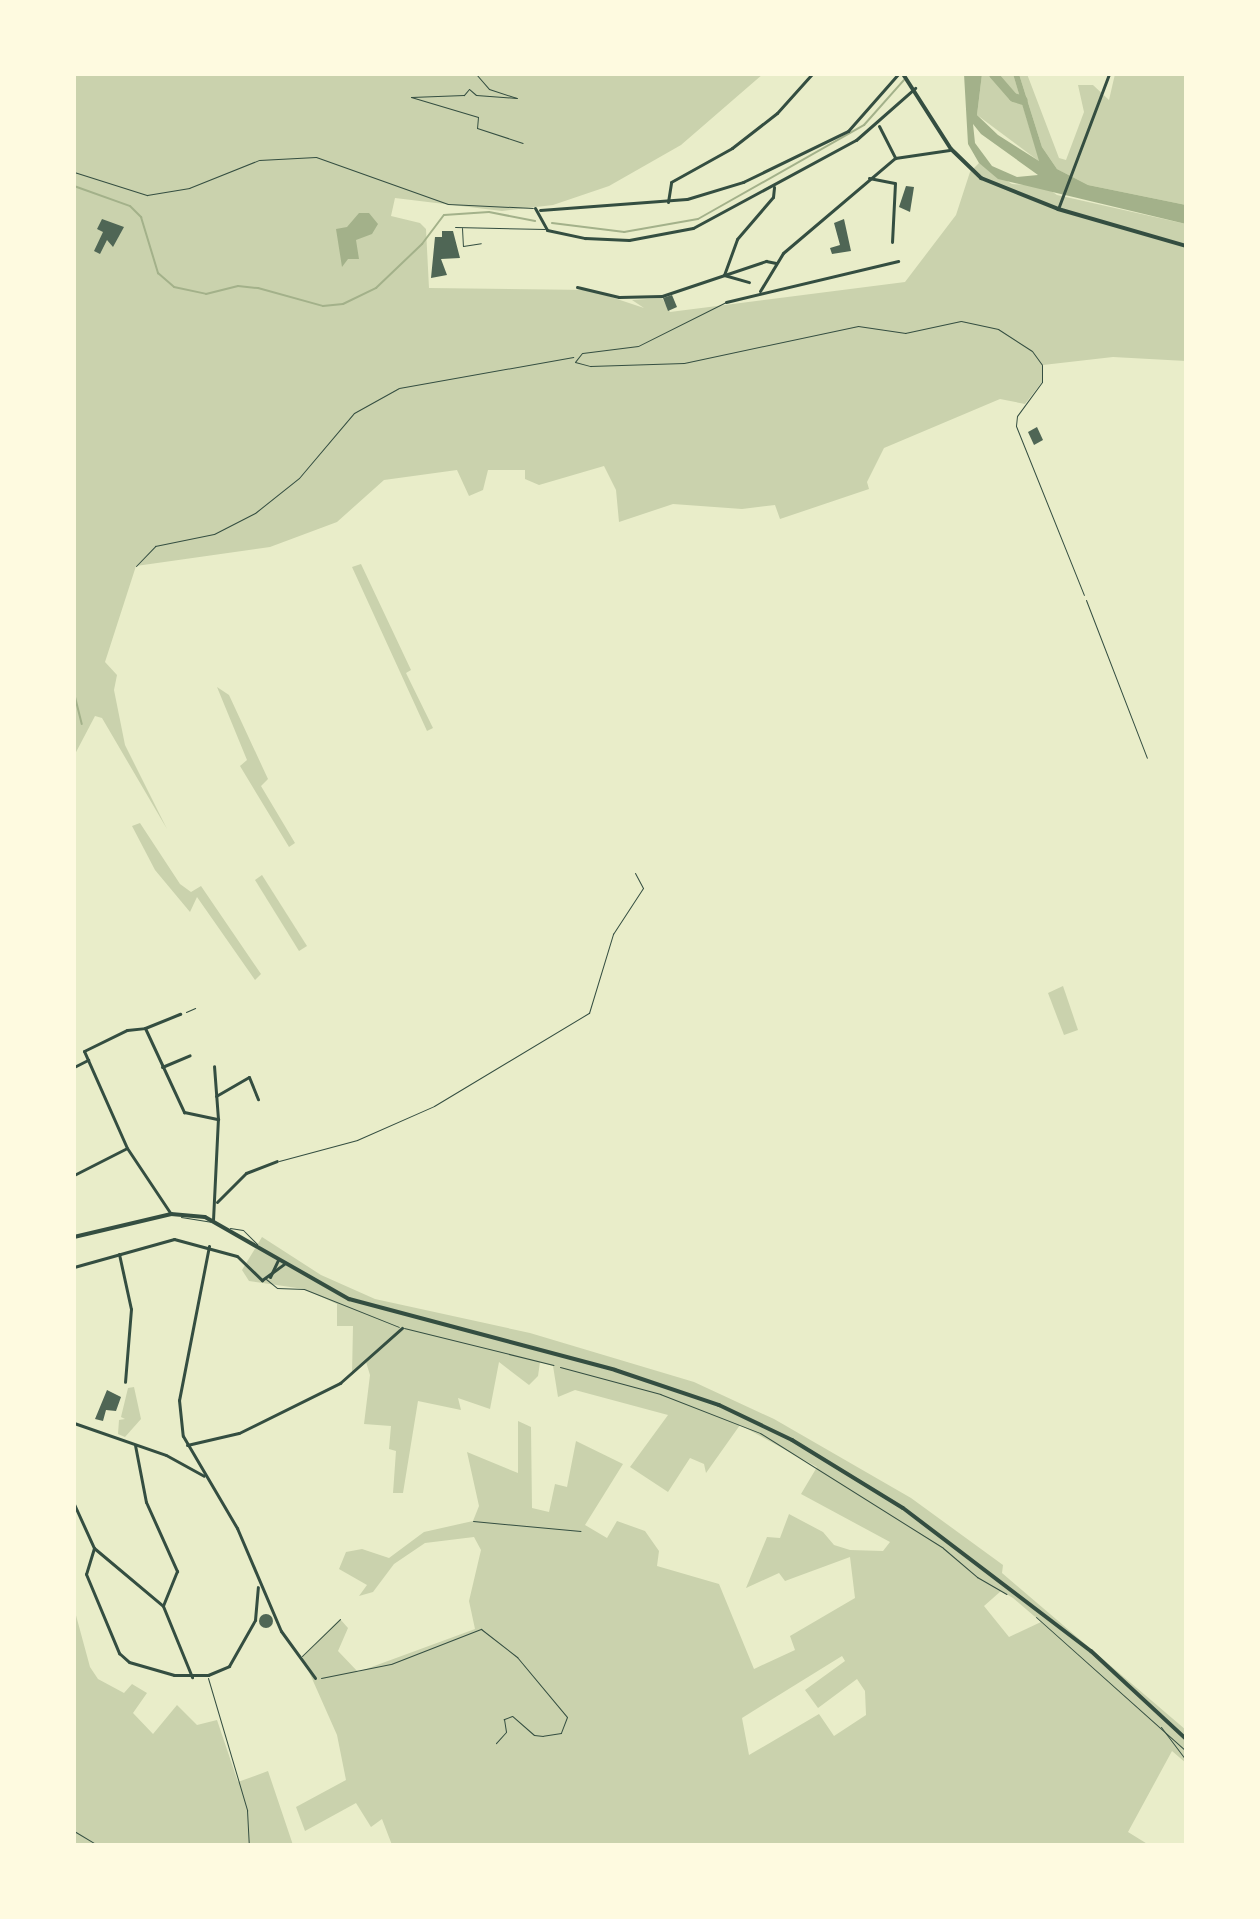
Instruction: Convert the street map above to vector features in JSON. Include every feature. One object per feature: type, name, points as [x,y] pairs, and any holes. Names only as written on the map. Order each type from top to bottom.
[{"type":"main road","points":[[901,74],[914,86],[951,149],[981,178],[1058,209],[1186,246]]},
{"type":"main road","points":[[74,1237],[171,1214],[213,1220],[257,1244],[284,1264],[372,1307],[667,1385],[792,1440],[868,1485],[999,1576],[1091,1651],[1186,1739]]},
{"type":"street","points":[[668,202],[671,182],[732,148],[777,113],[812,74]]},
{"type":"street","points":[[901,74],[848,131],[743,182],[668,202],[538,209],[546,229],[600,240],[647,238],[693,228],[774,187],[878,125],[914,86]]},
{"type":"street","points":[[1058,209],[1109,74]]},
{"type":"street","points":[[878,125],[895,158]]},
{"type":"street","points":[[760,291],[776,263],[895,158],[922,158],[951,149]]},
{"type":"street","points":[[869,178],[895,183],[892,242]]},
{"type":"street","points":[[724,275],[737,239],[773,197],[774,187]]},
{"type":"street","points":[[726,302],[760,291],[898,261]]},
{"type":"street","points":[[577,287],[636,298],[687,290],[724,275],[776,263]]},
{"type":"street","points":[[724,275],[749,282]]},
{"type":"street","points":[[171,1214],[127,1148],[84,1051],[127,1030],[145,1028],[180,1014]]},
{"type":"street","points":[[145,1028],[184,1112],[218,1119]]},
{"type":"street","points":[[162,1067],[190,1055]]},
{"type":"street","points":[[74,1067],[88,1060]]},
{"type":"street","points":[[213,1220],[217,1202],[218,1119],[214,1066]]},
{"type":"street","points":[[216,1096],[249,1077],[258,1099]]},
{"type":"street","points":[[74,1175],[127,1148]]},
{"type":"street","points":[[217,1202],[251,1170],[277,1161]]},
{"type":"street","points":[[74,1267],[174,1239],[237,1256],[254,1278],[268,1278],[284,1264]]},
{"type":"street","points":[[209,1246],[179,1400],[187,1445],[237,1528],[258,1587],[281,1631],[315,1678]]},
{"type":"street","points":[[119,1254],[131,1309],[125,1382]]},
{"type":"street","points":[[268,1278],[278,1260]]},
{"type":"street","points":[[187,1445],[239,1433],[340,1383],[402,1328]]},
{"type":"street","points":[[74,1423],[135,1445],[204,1476]]},
{"type":"street","points":[[135,1445],[146,1502],[177,1571],[163,1606]]},
{"type":"street","points":[[74,1504],[94,1548],[163,1606],[192,1677]]},
{"type":"street","points":[[94,1548],[86,1574],[119,1653],[129,1662],[192,1677],[208,1675],[236,1657],[255,1620],[258,1587]]},
{"type":"lane","points":[[74,172],[147,195],[189,188],[259,160],[316,157],[448,204],[538,209]]},
{"type":"lane","points":[[462,226],[463,246],[481,243]]},
{"type":"lane","points":[[455,227],[546,229]]},
{"type":"lane","points":[[575,357],[638,346],[726,302]]},
{"type":"lane","points":[[575,357],[590,366],[684,363],[791,343],[838,328],[905,333],[971,322],[1021,342],[1042,365],[1042,382],[1021,409],[1016,426],[1084,595]]},
{"type":"lane","points":[[277,1161],[357,1140],[434,1106],[589,1013],[607,946],[643,888],[635,873]]},
{"type":"lane","points":[[268,1278],[277,1288],[304,1289],[402,1328],[553,1365]]},
{"type":"lane","points":[[302,1656],[340,1619]]},
{"type":"lane","points":[[208,1675],[247,1810],[249,1845]]},
{"type":"path","points":[[476,74],[489,89],[517,98],[476,95],[469,89],[464,95],[411,97],[478,117],[477,128],[523,143]]},
{"type":"path","points":[[136,566],[155,546],[214,534],[255,513],[299,478],[354,413],[399,388],[474,370],[575,357]]},
{"type":"path","points":[[1084,595],[1147,758]]},
{"type":"path","points":[[180,1014],[195,1008]]},
{"type":"path","points":[[553,1365],[660,1394],[760,1433],[943,1548],[977,1577],[1013,1598]]},
{"type":"path","points":[[473,1521],[581,1531]]},
{"type":"path","points":[[1032,1614],[1186,1751]]},
{"type":"path","points":[[315,1678],[391,1664],[481,1629],[517,1657],[567,1717],[561,1733],[543,1736],[534,1735],[512,1716],[504,1719],[506,1732],[496,1743]]},
{"type":"path","points":[[1160,1725],[1186,1760]]},
{"type":"path","points":[[74,1831],[97,1845]]},
{"type":"shaded area","points":[[74,74],[763,74],[681,145],[609,186],[553,205],[502,211],[395,198],[391,216],[420,223],[426,229],[429,288],[590,290],[644,308],[632,300],[662,298],[670,312],[905,282],[956,215],[970,172],[979,163],[1012,184],[1044,186],[1057,195],[1186,224],[1186,361],[1113,357],[1043,365],[1042,382],[1025,404],[1000,399],[884,448],[867,482],[869,489],[780,519],[775,505],[742,509],[673,504],[619,522],[616,490],[604,466],[539,485],[525,479],[525,470],[488,470],[483,490],[469,496],[457,470],[384,480],[337,522],[270,547],[136,566],[105,662],[117,675],[114,690],[125,745],[167,829],[102,718],[95,716],[74,756]]},
{"type":"shaded area","points":[[964,74],[982,74],[977,115],[998,135],[1039,161],[1013,74],[1019,74],[1042,147],[1057,169],[1088,185],[1186,205],[1186,224],[998,179],[979,163],[968,144]],"holes":[[[973,124],[981,134],[1038,175],[1017,177],[992,166],[975,143]]]},
{"type":"shaded area","points":[[982,74],[1013,74],[1040,162],[977,115]]},
{"type":"shaded area","points":[[1019,74],[1027,74],[1059,158],[1066,160],[1084,112],[1078,85],[1093,85],[1109,100],[1115,74],[1186,74],[1186,205],[1088,185],[1057,169],[1042,147]]},
{"type":"shaded area","points":[[359,213],[369,213],[378,224],[372,234],[356,240],[359,259],[348,259],[342,267],[336,229],[347,227]]},
{"type":"shaded area","points":[[361,564],[411,670],[406,673],[433,728],[427,731],[352,567]]},
{"type":"shaded area","points":[[217,687],[229,695],[268,779],[261,786],[295,843],[289,847],[240,766],[247,760]]},
{"type":"shaded area","points":[[140,823],[180,884],[191,892],[201,886],[261,974],[255,980],[197,897],[190,912],[155,870],[132,826]]},
{"type":"shaded area","points":[[262,875],[307,946],[299,951],[255,880]]},
{"type":"shaded area","points":[[1063,986],[1078,1030],[1064,1035],[1048,993]]},
{"type":"shaded area","points":[[262,1237],[321,1275],[375,1299],[530,1333],[694,1382],[774,1419],[911,1498],[1003,1565],[1002,1573],[1186,1730],[1186,1763],[1172,1751],[1128,1832],[1149,1845],[392,1845],[382,1819],[371,1827],[356,1803],[305,1831],[296,1807],[346,1780],[337,1735],[302,1656],[340,1619],[348,1628],[338,1651],[358,1672],[475,1629],[469,1601],[481,1550],[474,1537],[425,1543],[394,1564],[373,1592],[359,1596],[367,1585],[339,1569],[346,1552],[362,1549],[389,1558],[424,1532],[473,1521],[479,1506],[467,1452],[518,1473],[518,1421],[531,1427],[532,1508],[549,1512],[555,1484],[567,1487],[576,1441],[623,1464],[585,1525],[607,1538],[617,1521],[645,1531],[659,1551],[657,1566],[719,1584],[754,1669],[795,1650],[790,1636],[855,1598],[850,1557],[785,1581],[779,1573],[746,1588],[767,1537],[780,1538],[789,1514],[823,1532],[834,1545],[850,1550],[883,1551],[890,1542],[801,1494],[817,1467],[740,1425],[706,1473],[704,1464],[690,1458],[668,1492],[630,1467],[668,1415],[575,1390],[558,1397],[553,1366],[540,1362],[538,1376],[529,1385],[499,1362],[490,1409],[458,1398],[461,1410],[418,1401],[403,1493],[393,1493],[396,1451],[389,1449],[391,1426],[364,1424],[370,1375],[366,1362],[352,1375],[353,1326],[337,1326],[337,1304],[304,1289],[249,1281],[242,1270]],"holes":[[[1001,1591],[1013,1598],[1041,1622],[1009,1637],[984,1606]],[[842,1656],[845,1661],[805,1690],[818,1708],[857,1679],[865,1691],[866,1715],[834,1736],[819,1714],[749,1755],[742,1718]]]},
{"type":"shaded area","points":[[134,1387],[141,1419],[125,1437],[118,1434],[119,1420],[125,1419],[121,1417],[128,1388]]},
{"type":"shaded area","points":[[74,1608],[90,1667],[98,1679],[124,1693],[132,1684],[147,1693],[133,1713],[153,1734],[177,1705],[197,1725],[217,1720],[238,1782],[268,1771],[293,1845],[74,1845]]},
{"type":"building","points":[[906,186],[914,187],[910,212],[899,207]]},
{"type":"building","points":[[102,219],[124,227],[113,247],[107,240],[100,254],[94,251],[103,232],[97,229]]},
{"type":"building","points":[[844,219],[851,251],[832,254],[830,248],[840,245],[834,223]]},
{"type":"building","points":[[442,231],[453,231],[460,258],[441,259],[447,275],[431,278],[435,237],[442,237]]},
{"type":"building","points":[[672,295],[677,307],[668,311],[663,298]]},
{"type":"building","points":[[1037,427],[1043,440],[1034,445],[1028,432]]},
{"type":"building","points":[[107,1390],[121,1397],[116,1411],[106,1410],[103,1421],[95,1419]]},
{"type":"building","points":[[266,1614],[273,1621],[266,1628],[259,1621]]},
{"type":"waterway","points":[[993,74],[1013,97],[1023,100]]},
{"type":"waterway","points":[[552,223],[624,232],[698,219],[864,125],[904,80]]},
{"type":"waterway","points":[[74,186],[130,206],[141,217],[158,273],[174,287],[206,294],[238,286],[258,288],[323,306],[343,304],[376,288],[422,244],[444,215],[489,212],[535,221]]},
{"type":"waterway","points":[[74,693],[82,724]]}]
